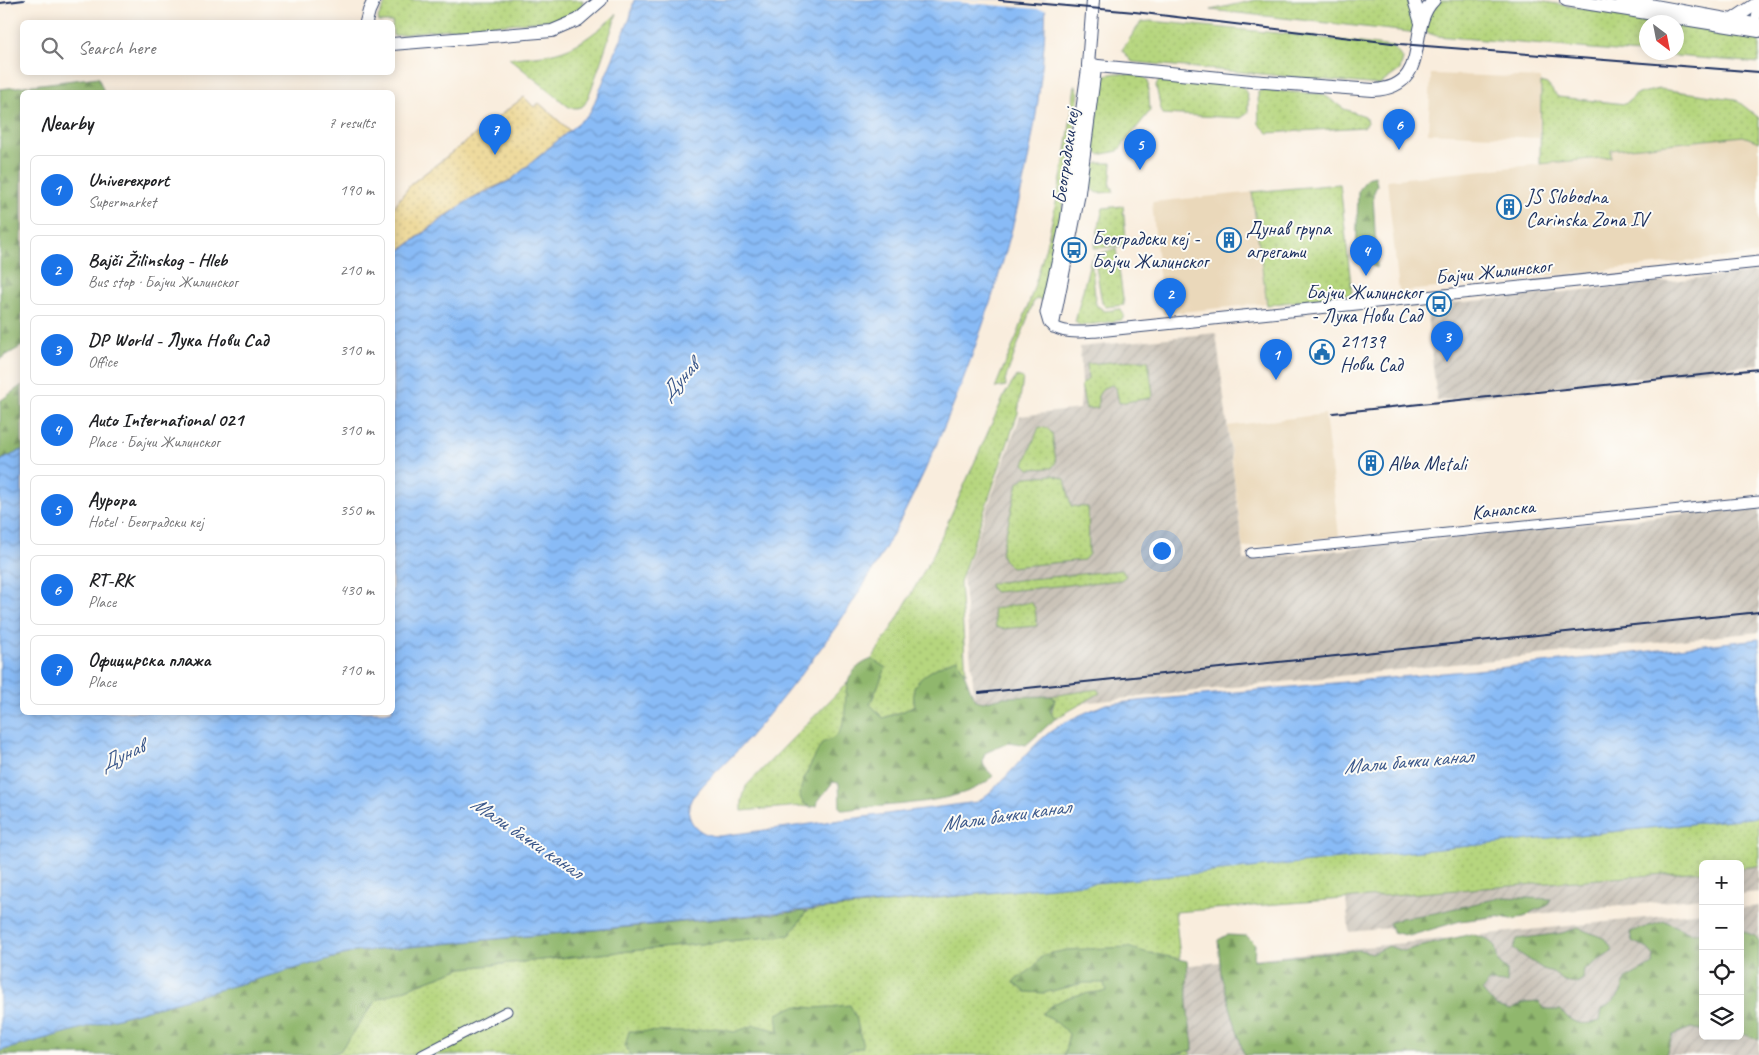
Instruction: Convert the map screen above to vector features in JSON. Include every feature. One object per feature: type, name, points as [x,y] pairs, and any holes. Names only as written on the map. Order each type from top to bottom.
[{"type":"main road","points":[[367,20],[374,0]]},
{"type":"main road","points":[[395,44],[552,31],[578,20],[601,0]]},
{"type":"main road","name":"Београдски кеј","points":[[1092,65],[1093,0]]},
{"type":"main road","name":"Београдски кеј","points":[[1092,65],[1100,0]]},
{"type":"main road","points":[[1414,0],[1422,26]]},
{"type":"main road","points":[[1092,65],[1251,81],[1380,89],[1398,82],[1408,73],[1417,55],[1426,11],[1434,0]]},
{"type":"main road","points":[[1566,0],[1756,27]]},
{"type":"main road","points":[[1622,0],[1735,18],[1756,27]]},
{"type":"main road","points":[[1735,18],[1759,3]]},
{"type":"street","points":[[1756,27],[1759,3]]},
{"type":"street","name":"Београдски кеј","points":[[1051,319],[1092,65]]},
{"type":"street","name":"Бајчи Жилинског","points":[[1051,319],[1067,331],[1098,331],[1759,262]]},
{"type":"street","name":"Каналска","points":[[1251,553],[1759,501]]},
{"type":"street","points":[[422,1055],[507,1011]]},
{"type":"shaded area","points":[[1431,74],[1541,78],[1539,138],[1428,133]]},
{"type":"shaded area","points":[[1759,134],[1759,254],[1399,292],[1387,180],[1611,157],[1610,150]]},
{"type":"shaded area","points":[[1340,184],[1352,294],[1163,314],[1152,202]]},
{"type":"shaded area","points":[[1759,272],[1759,364],[1437,401],[1426,306]]},
{"type":"shaded area","points":[[1216,333],[1244,560],[1759,506],[1759,632],[976,714],[963,577],[1020,416],[1080,409],[1082,383],[1080,347]]},
{"type":"shaded area","points":[[1325,414],[1339,536],[1243,548],[1228,426]]},
{"type":"shaded area","points":[[1759,857],[1759,892],[1744,894],[1744,860],[1729,860]]},
{"type":"shaded area","points":[[1699,863],[1699,898],[1349,932],[1346,898]]},
{"type":"shaded area","points":[[1759,906],[1759,1055],[1191,1055],[1181,966],[1699,912],[1699,1040],[1744,1040],[1744,908]]},
{"type":"green space","points":[[387,0],[583,0],[582,7],[572,14],[555,20],[427,31],[395,36],[395,20],[378,20]]},
{"type":"green space","points":[[1255,0],[1411,0],[1418,33],[1211,10]]},
{"type":"green space","points":[[1438,0],[1533,0],[1639,18],[1639,53],[1437,36],[1425,32],[1426,20]]},
{"type":"green space","points":[[617,14],[591,91],[584,105],[580,107],[569,107],[509,58],[543,55],[568,48],[590,36]]},
{"type":"green space","points":[[1151,21],[1298,35],[1393,47],[1403,59],[1400,70],[1379,85],[1132,62],[1122,50],[1141,22]]},
{"type":"green space","points":[[1684,26],[1759,38],[1759,63],[1684,57]]},
{"type":"green space","points":[[1117,73],[1143,76],[1148,81],[1150,111],[1118,151],[1099,155],[1095,151],[1094,145],[1101,79],[1105,75]]},
{"type":"green space","points":[[98,77],[103,90],[20,90],[20,347],[0,359],[0,89]]},
{"type":"green space","points":[[1161,77],[1238,85],[1245,90],[1248,101],[1248,113],[1241,118],[1162,114],[1156,86]]},
{"type":"green space","points":[[1541,82],[1547,84],[1558,97],[1625,104],[1637,94],[1660,89],[1735,99],[1759,118],[1759,142],[1743,136],[1611,150],[1611,157],[1540,164]]},
{"type":"green space","points":[[1075,85],[1079,93],[1061,225],[1044,301],[1036,299],[1033,303],[1005,380],[1006,386],[995,388],[1017,337],[1033,292],[1049,234],[1062,175]]},
{"type":"green space","points":[[1262,90],[1323,94],[1344,109],[1365,116],[1367,122],[1364,127],[1268,133],[1259,124],[1258,92]]},
{"type":"green space","points":[[1098,163],[1112,163],[1110,187],[1113,188],[1113,192],[1098,193],[1092,189],[1090,181],[1091,169]]},
{"type":"green space","points":[[1375,176],[1377,185],[1373,195],[1377,268],[1356,257],[1358,192],[1367,178]]},
{"type":"green space","points":[[1340,184],[1352,294],[1267,305],[1252,192]]},
{"type":"green space","points":[[1123,206],[1126,239],[1123,241],[1123,246],[1094,248],[1103,208]]},
{"type":"green space","points":[[1116,249],[1124,305],[1106,307],[1102,303],[1094,255]]},
{"type":"green space","points":[[1091,258],[1096,305],[1105,311],[1120,309],[1124,315],[1122,320],[1081,326],[1075,322]]},
{"type":"green space","points":[[1148,360],[1153,394],[1151,398],[1119,403],[1116,388],[1112,385],[1103,388],[1098,396],[1098,408],[1086,409],[1081,385],[1088,379],[1087,364]]},
{"type":"green space","points":[[1017,376],[1023,378],[1018,413],[960,582],[966,674],[957,660],[939,667],[917,683],[914,692],[914,705],[904,711],[883,718],[870,705],[885,668],[872,659],[896,621],[934,553],[1005,394]]},
{"type":"green space","points":[[20,386],[20,451],[0,461],[0,401]]},
{"type":"green space","points":[[1039,427],[1047,428],[1052,433],[1056,462],[1052,468],[1029,469],[1024,464]]},
{"type":"green space","points":[[1053,475],[1065,479],[1071,506],[1088,507],[1089,554],[1084,560],[1011,567],[1003,559],[1001,553],[1018,483],[1025,477]]},
{"type":"green space","points":[[1122,570],[1126,576],[1121,580],[995,592],[991,589],[990,584],[998,582]]},
{"type":"green space","points":[[1031,602],[1035,608],[1037,626],[1002,629],[996,627],[993,609]]},
{"type":"green space","points":[[872,659],[886,668],[870,704],[883,718],[904,711],[914,705],[914,688],[917,683],[926,674],[957,659],[976,700],[983,702],[1003,697],[1051,696],[1055,699],[1050,711],[1055,719],[1026,745],[1010,742],[985,753],[983,763],[993,776],[980,786],[964,793],[923,802],[844,810],[840,808],[839,783],[833,782],[818,801],[817,806],[811,807],[801,800],[800,796],[800,790],[805,777],[822,743],[835,737],[842,727],[847,685],[851,675],[859,666]]},
{"type":"green space","points":[[847,683],[845,721],[803,803],[811,807],[800,806],[742,811],[742,801],[746,786]]},
{"type":"green space","points":[[1097,689],[1100,693],[1055,719],[1051,714],[1055,699],[1051,696]]},
{"type":"green space","points":[[1759,817],[1759,866],[1744,868],[1744,860],[1699,860],[1699,871],[1175,912],[1191,1055],[329,1055],[340,1051],[376,1000],[462,968],[789,935],[807,911]]},
{"type":"green space","points":[[1503,897],[1551,899],[1547,906],[1533,911],[1524,917],[1511,919],[1497,916],[1460,921],[1409,936],[1393,932],[1389,923],[1401,918],[1435,913]]},
{"type":"green space","points":[[807,911],[790,935],[462,968],[376,1000],[340,1051],[329,1055],[0,1055],[0,1051],[354,952]]},
{"type":"green space","points":[[1665,921],[1690,933],[1699,932],[1699,1030],[1691,1028],[1673,1035],[1666,1055],[1244,1055],[1221,975],[1218,940],[1227,935],[1247,936],[1255,944],[1254,960],[1359,950],[1373,953],[1388,946],[1403,951],[1471,934],[1487,939],[1495,946],[1498,962],[1507,970],[1507,983],[1489,982],[1482,990],[1496,1006],[1511,1010],[1524,1003],[1539,1002],[1546,1010],[1561,1010],[1573,1021],[1588,1023],[1600,1021],[1602,1009],[1618,997],[1625,979],[1653,964],[1654,956],[1648,949],[1632,941],[1630,932]]},
{"type":"green space","points":[[1578,928],[1606,939],[1613,951],[1584,970],[1583,979],[1575,984],[1565,982],[1553,972],[1543,969],[1513,949],[1517,939],[1562,933]]},
{"type":"green space","points":[[1744,932],[1755,936],[1759,941],[1759,1040],[1744,1034]]},
{"type":"green space","points":[[1128,947],[1187,961],[1187,1005],[1193,1050],[1171,1055],[1064,1055],[1069,1034],[1056,1022],[1042,1014],[1056,1003],[1072,996],[1106,991],[1104,983],[1084,983],[1044,993],[1026,992],[1013,982],[1033,968],[1043,955],[1066,950]]},
{"type":"green space","points":[[850,1005],[856,1017],[863,1047],[836,1055],[631,1055],[625,1046],[629,1031],[685,1032],[715,1028],[734,1032],[755,1025],[779,1031],[777,1014],[795,1006],[815,1008]]},
{"type":"sand","points":[[524,97],[534,107],[539,103],[570,131],[511,180],[487,190],[442,218],[395,254],[395,205],[411,184]]},
{"type":"water","points":[[634,0],[1046,0],[1040,85],[1034,127],[1017,211],[980,333],[933,454],[895,531],[851,605],[826,641],[771,712],[692,798],[689,806],[690,820],[699,830],[712,836],[720,836],[977,802],[997,786],[1031,749],[1050,732],[1084,713],[1106,704],[1498,668],[1759,639],[1759,817],[1170,876],[354,952],[0,1051],[0,461],[20,451],[20,715],[395,715],[395,255],[466,202],[511,180],[590,113],[630,18]]},
{"type":"pier","points":[[932,0],[1049,0],[1049,10]]},
{"type":"railway","points":[[0,3],[24,0]]},
{"type":"railway","points":[[999,0],[1135,12],[1400,44],[1759,72]]},
{"type":"railway","points":[[1333,413],[1759,369]]},
{"type":"railway","points":[[979,693],[1759,612]]},
{"type":"place","name":"RT-RK","points":[[1399,150]]},
{"type":"place","name":"Официрска плажа","points":[[495,155]]},
{"type":"place","name":"Аурора","points":[[1140,170]]},
{"type":"place","name":"JS Slobodna Carinska Zona IV","points":[[1509,207]]},
{"type":"place","name":"Дунав група агрегати","points":[[1229,240]]},
{"type":"place","name":"Београдски кеј - Бајчи Жилинског","points":[[1074,250]]},
{"type":"place","name":"Auto International 021","points":[[1366,276]]},
{"type":"place","name":"Бајчи Жилинског - Лука Нови Сад","points":[[1439,304]]},
{"type":"place","name":"Bajči Žilinskog - Hleb","points":[[1170,319]]},
{"type":"place","name":"21139 Нови Сад","points":[[1322,352]]},
{"type":"place","name":"DP World - Лука Нови Сад","points":[[1447,362]]},
{"type":"place","name":"Univerexport","points":[[1276,380]]},
{"type":"place","name":"Alba Metali","points":[[1371,463]]},
{"type":"water label","name":"Дунав","points":[[679,380]]},
{"type":"water label","name":"Дунав","points":[[122,755]]},
{"type":"water label","name":"Мали бачки канал","points":[[1408,761]]},
{"type":"water label","name":"Мали бачки канал","points":[[1006,815]]},
{"type":"water label","name":"Мали бачки канал","points":[[527,837]]}]
